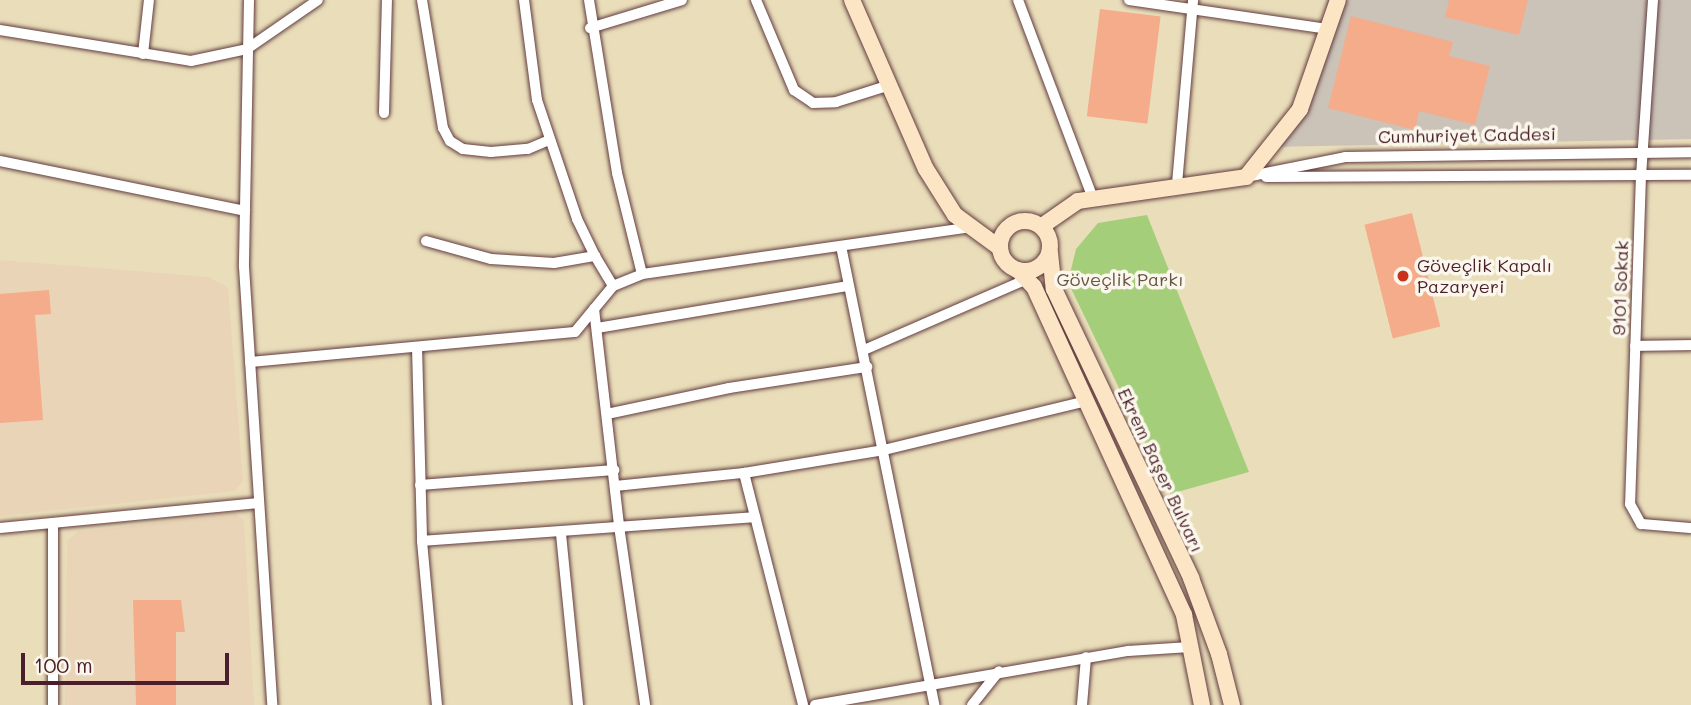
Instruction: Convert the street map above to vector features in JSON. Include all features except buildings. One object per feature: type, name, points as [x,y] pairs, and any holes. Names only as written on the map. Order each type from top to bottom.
[{"type":"main road","points":[[852,0],[926,169],[956,215],[1000,248]]},
{"type":"main road","points":[[1246,177],[1300,109],[1338,0]]},
{"type":"main road","name":"Cumhuriyet Caddesi","points":[[1042,226],[1078,201],[1177,184],[1246,177]]},
{"type":"main road","points":[[1022,275],[1037,268],[1050,253],[1048,234],[1042,226],[1033,222],[1014,223],[1006,229],[1000,248],[1003,258],[1022,275],[1184,615],[1202,705]]},
{"type":"main road","name":"Ekrem Başer Bulvarı","points":[[1050,253],[1054,289],[1191,578],[1219,653],[1232,705]]},
{"type":"street","points":[[143,54],[149,0]]},
{"type":"street","points":[[249,0],[245,211],[250,362],[272,705]]},
{"type":"street","points":[[0,30],[191,61],[247,49],[318,0]]},
{"type":"street","points":[[384,113],[387,0]]},
{"type":"street","points":[[422,0],[443,128],[450,141],[463,149],[491,152],[528,149],[550,140]]},
{"type":"street","points":[[524,0],[537,100],[595,256],[613,286]]},
{"type":"street","points":[[589,0],[590,28],[617,173],[642,274]]},
{"type":"street","points":[[590,28],[682,0]]},
{"type":"street","points":[[757,0],[794,90],[813,103],[836,102],[890,85]]},
{"type":"street","points":[[1018,0],[1093,198]]},
{"type":"street","points":[[1129,0],[1193,3],[1329,29]]},
{"type":"street","name":"9101 Sokak","points":[[1653,0],[1641,175],[1630,504],[1641,524],[1691,527]]},
{"type":"street","points":[[1177,184],[1193,3]]},
{"type":"street","name":"Cumhuriyet Caddesi","points":[[1246,177],[1345,157],[1691,152]]},
{"type":"street","points":[[0,161],[245,211]]},
{"type":"street","name":"Cumhuriyet Caddesi","points":[[1246,177],[1691,175]]},
{"type":"street","points":[[250,362],[575,332],[613,286],[642,274],[972,227]]},
{"type":"street","points":[[426,241],[491,259],[554,263],[595,256]]},
{"type":"street","points":[[841,246],[932,682],[934,705]]},
{"type":"street","points":[[864,350],[1022,275]]},
{"type":"street","points":[[597,328],[849,286]]},
{"type":"street","points":[[594,309],[619,526],[645,705]]},
{"type":"street","points":[[1635,346],[1691,345]]},
{"type":"street","points":[[417,347],[422,541],[438,705]]},
{"type":"street","points":[[607,414],[729,388],[867,367]]},
{"type":"street","points":[[615,486],[744,473],[884,450],[1083,402]]},
{"type":"street","points":[[420,485],[614,470]]},
{"type":"street","points":[[744,473],[803,705]]},
{"type":"street","points":[[0,528],[259,503]]},
{"type":"street","points":[[422,541],[561,534],[619,526],[755,517]]},
{"type":"street","points":[[53,523],[54,705]]},
{"type":"street","points":[[561,534],[579,705]]},
{"type":"street","points":[[815,705],[932,682],[1086,657],[1190,647]]},
{"type":"street","points":[[1082,705],[1086,657]]},
{"type":"street","points":[[972,705],[999,671]]},
{"type":"shaded area","points":[[1328,0],[1691,0],[1691,139],[1267,147],[1307,80]]},
{"type":"shaded area","points":[[0,260],[209,277],[228,288],[243,481],[235,491],[0,516]]},
{"type":"shaded area","points":[[236,513],[244,521],[254,705],[65,705],[67,541],[78,532]]},
{"type":"green space","name":"Göveçlik Parkı","points":[[1147,215],[1249,472],[1170,494],[1068,282],[1076,249],[1098,223]]},
{"type":"place","name":"Göveçlik Kapalı Pazaryeri","points":[[1403,276]]}]
